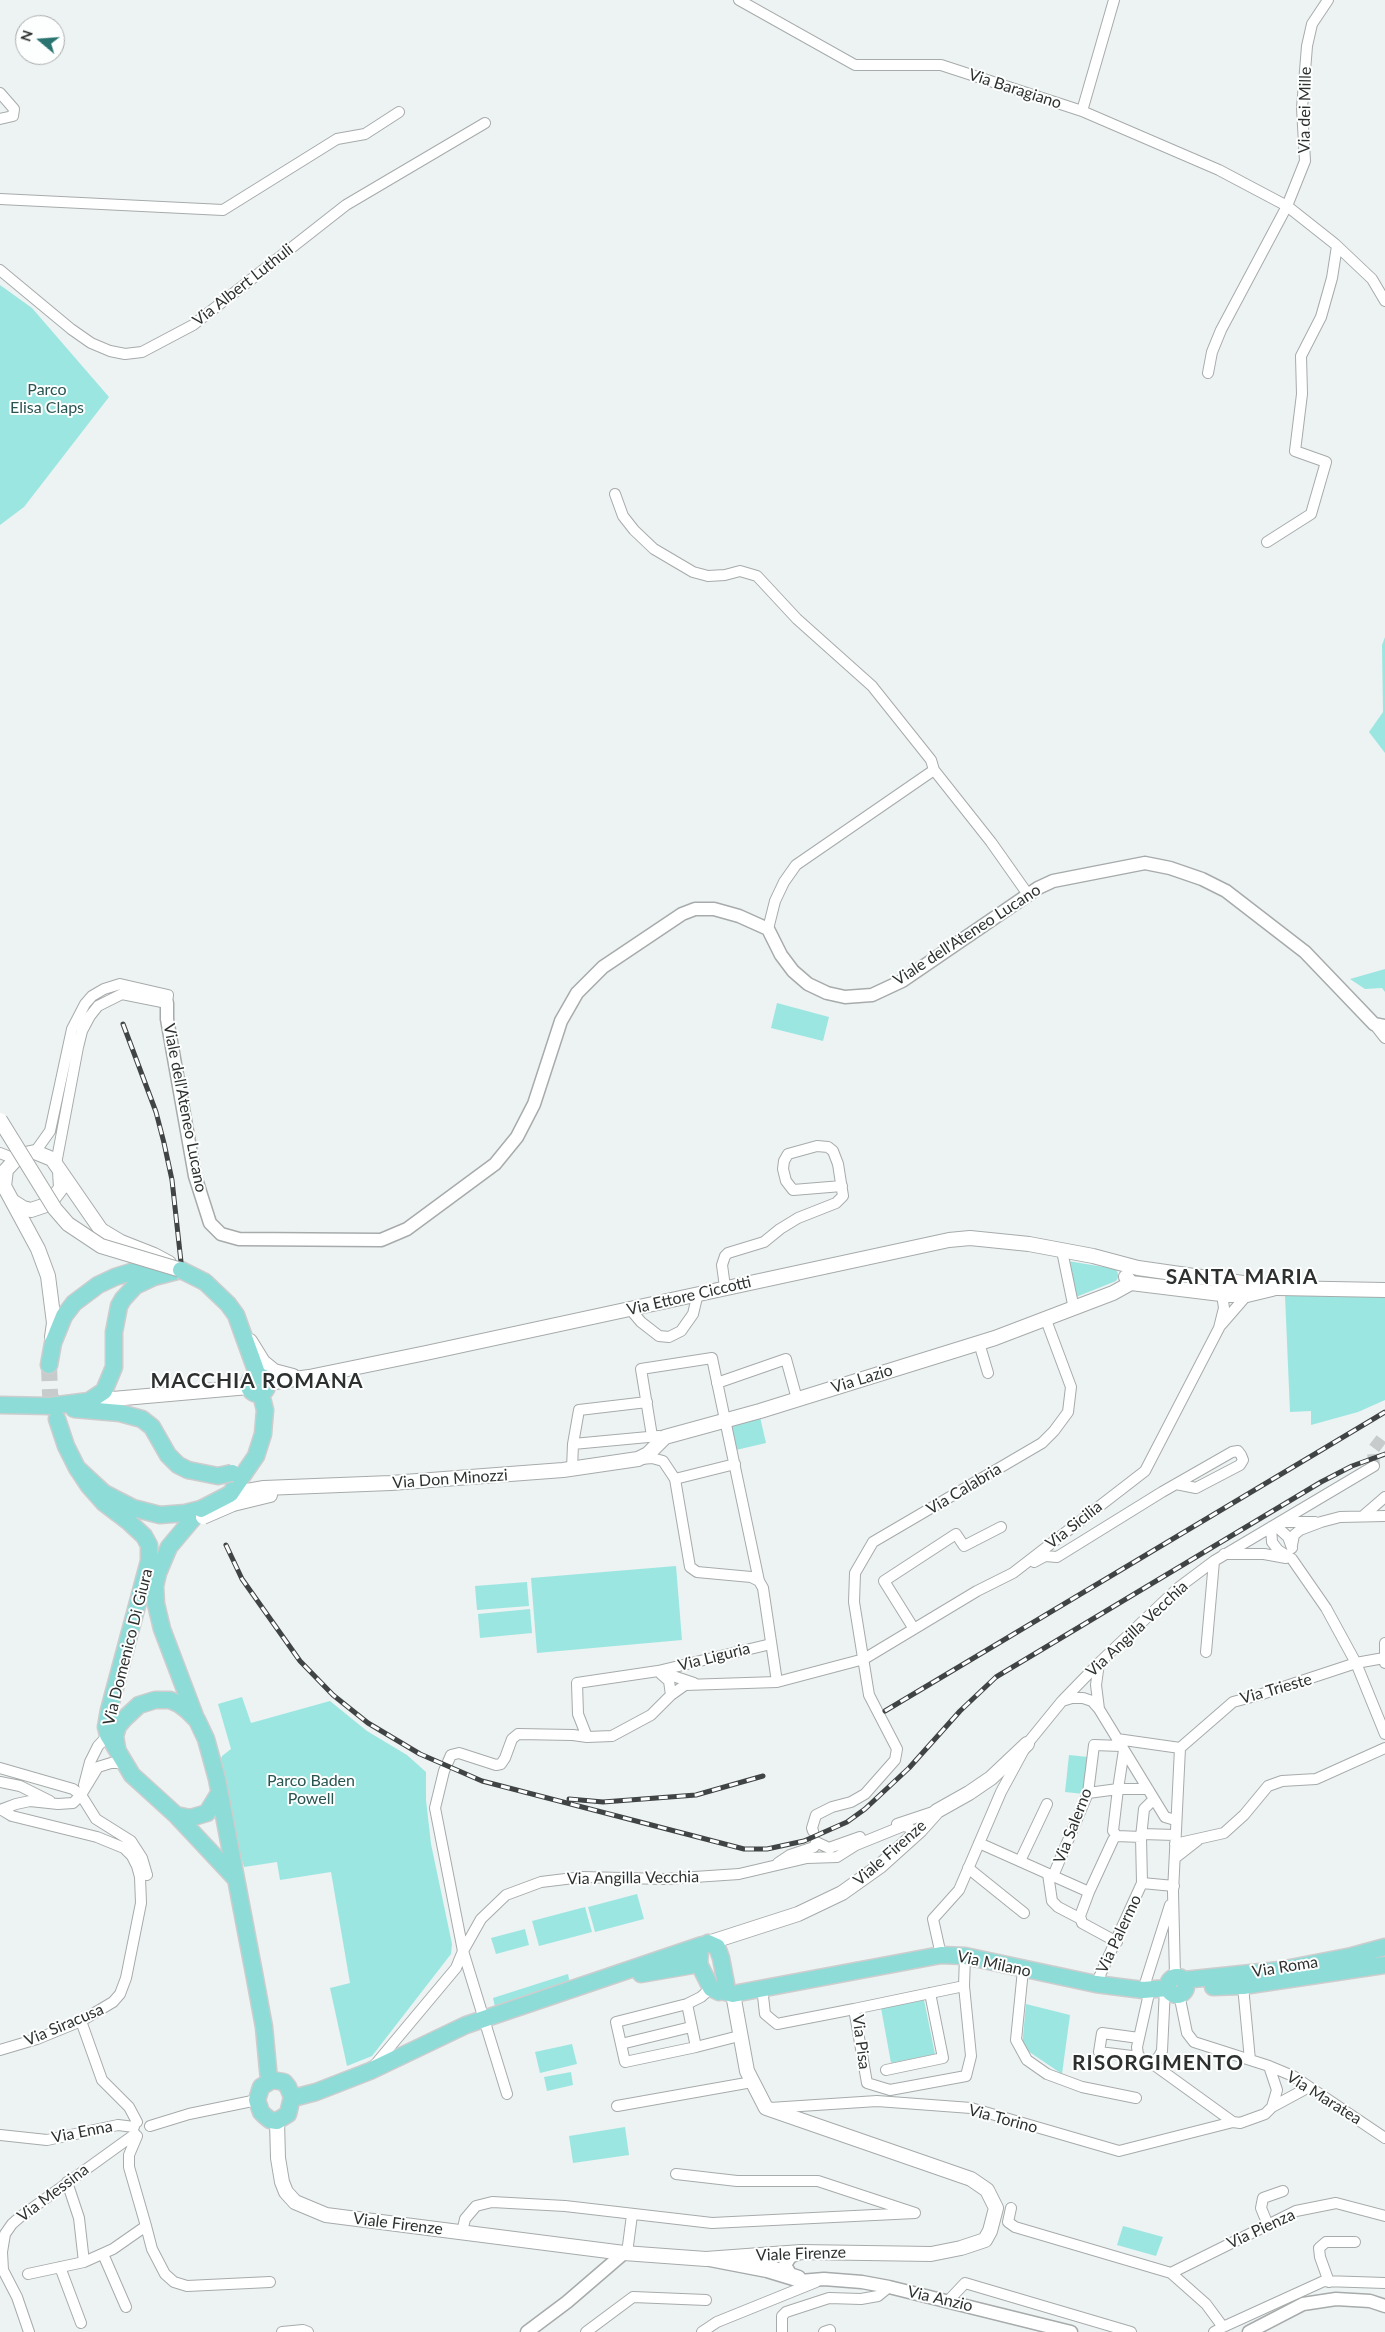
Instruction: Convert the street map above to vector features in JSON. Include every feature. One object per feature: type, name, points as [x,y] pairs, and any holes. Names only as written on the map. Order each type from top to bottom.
[{"type":"main road","points":[[0,1120],[55,1209],[68,1224],[101,1246],[181,1270]]},
{"type":"main road","points":[[50,1358],[54,1324],[48,1276],[38,1249],[4,1188],[6,1170],[15,1158],[35,1152],[46,1156],[58,1167],[84,1209],[101,1230],[205,1282],[228,1304],[264,1362],[274,1371],[284,1376],[309,1377]]},
{"type":"main road","points":[[4,1188],[16,1205],[22,1208],[31,1210],[44,1208],[54,1201],[59,1193],[61,1183],[58,1167]]},
{"type":"main road","name":"Via Ettore Ciccotti","points":[[53,1412],[90,1401],[259,1385],[309,1377],[949,1240],[970,1238],[1013,1242],[1062,1250],[1113,1261],[1133,1275]]},
{"type":"main road","points":[[50,1358],[64,1316],[74,1303],[98,1285],[131,1272],[153,1269],[181,1270]]},
{"type":"main road","points":[[90,1401],[104,1391],[112,1375],[119,1306],[128,1292],[154,1276],[181,1270]]},
{"type":"main road","points":[[1133,1275],[1222,1294],[1247,1295],[1278,1288]]},
{"type":"main road","points":[[1133,1275],[1278,1288],[1385,1290]]},
{"type":"main road","name":"Via Lazio","points":[[593,1465],[638,1459],[648,1454],[659,1436],[726,1421],[979,1343],[1046,1320],[1113,1293],[1133,1275]]},
{"type":"main road","points":[[197,1720],[162,1630],[156,1604],[155,1586],[162,1560],[177,1536],[202,1513],[231,1499],[251,1465],[263,1434],[265,1410],[242,1329]]},
{"type":"main road","points":[[0,1405],[53,1412],[120,1413],[142,1419],[152,1427],[168,1455],[178,1465],[188,1470],[218,1476],[232,1473],[251,1465]]},
{"type":"main road","points":[[53,1412],[77,1468],[104,1493],[133,1508],[160,1515],[202,1513]]},
{"type":"main road","name":"Via Don Minozzi","points":[[231,1499],[264,1488],[307,1488],[572,1469],[593,1465]]},
{"type":"main road","name":"Via Domenico Di Giura","points":[[77,1468],[104,1503],[129,1522],[144,1536],[149,1545],[149,1561],[106,1726],[113,1730],[120,1758],[136,1779],[176,1815],[235,1878]]},
{"type":"main road","name":"Via Domenico Di Giura","points":[[113,1730],[139,1705],[155,1700],[170,1700],[179,1704],[197,1720],[206,1739],[217,1779],[218,1795],[264,2027],[270,2080]]},
{"type":"main road","name":"Viale Firenze","points":[[292,2098],[316,2092],[370,2071],[466,2025],[798,1914],[842,1894],[880,1866],[937,1811],[991,1778],[1027,1744]]},
{"type":"main road","points":[[176,1815],[190,1818],[207,1813],[218,1795]]},
{"type":"main road","points":[[723,1989],[699,1964],[698,1954],[705,1944],[714,1944],[720,1953],[723,1989],[739,2036],[746,2071],[766,2108]]},
{"type":"main road","name":"Via Roma","points":[[1169,1987],[1280,1970],[1352,1956],[1385,1947]]},
{"type":"main road","name":"Via Milano","points":[[723,1989],[762,1987],[941,1954],[965,1956],[1023,1970],[1096,1984],[1169,1987]]},
{"type":"main road","name":"Viale Firenze","points":[[587,1983],[699,1964]]},
{"type":"main road","name":"Via Roma","points":[[1169,1987],[1243,1986],[1385,1965]]},
{"type":"main road","points":[[270,2080],[284,2082],[292,2098],[288,2114],[277,2121],[270,2120],[260,2112],[257,2100],[260,2087],[270,2080]]},
{"type":"main road","name":"Viale Firenze","points":[[277,2121],[276,2141],[282,2182],[286,2192],[295,2202],[326,2215],[626,2253],[706,2259],[801,2252],[931,2254],[961,2248],[985,2240],[990,2231],[996,2208],[987,2190],[971,2180],[766,2108]]},
{"type":"street","name":"Via Baragiano","points":[[739,0],[855,65],[941,65],[1082,111],[1219,170],[1288,206]]},
{"type":"street","points":[[1082,111],[1114,0]]},
{"type":"street","name":"Via dei Mille","points":[[1208,373],[1212,352],[1221,330],[1288,206],[1305,161],[1302,108],[1310,34],[1312,24],[1328,0]]},
{"type":"street","points":[[0,93],[14,108],[13,116],[0,118]]},
{"type":"street","points":[[0,199],[223,210],[337,139],[366,134],[399,112]]},
{"type":"street","name":"Via Albert Luthuli","points":[[0,270],[71,329],[91,343],[110,351],[125,354],[142,352],[193,325],[346,205],[485,123]]},
{"type":"street","points":[[1288,206],[1337,246],[1372,279],[1385,301]]},
{"type":"street","points":[[1267,542],[1312,514],[1326,462],[1295,451],[1302,394],[1301,356],[1321,317],[1332,278],[1337,246]]},
{"type":"street","points":[[616,494],[623,516],[634,530],[654,548],[693,572],[708,576],[725,575],[740,571],[756,576],[796,619],[872,686],[931,760],[934,770],[992,842],[1028,894]]},
{"type":"street","points":[[768,929],[784,882],[796,865],[934,770]]},
{"type":"street","name":"Viale dell'Ateneo Lucano","points":[[167,999],[167,1019],[195,1176],[210,1223],[222,1234],[239,1239],[381,1240],[407,1229],[495,1164],[517,1136],[534,1104],[561,1020],[577,992],[602,967],[682,914],[695,908],[714,909],[739,916],[768,929],[792,972],[808,984],[827,993],[845,997],[872,995],[902,981],[1028,894],[1053,881],[1145,863],[1170,868],[1202,879],[1226,892],[1305,952],[1380,1025]]},
{"type":"street","points":[[35,1152],[50,1132],[72,1029],[85,1004],[92,996],[104,989],[120,984],[167,999]]},
{"type":"street","points":[[58,1167],[78,1047],[82,1030],[90,1016],[98,1006],[122,994],[167,999]]},
{"type":"street","points":[[1380,1025],[1385,1038]]},
{"type":"street","points":[[726,1287],[722,1265],[728,1253],[764,1242],[798,1218],[836,1203],[844,1196],[838,1164],[833,1151],[828,1147],[817,1146],[788,1154],[784,1161],[786,1181],[793,1190],[842,1186]]},
{"type":"street","points":[[0,1153],[15,1158]]},
{"type":"street","points":[[1062,1250],[1074,1308]]},
{"type":"street","points":[[630,1309],[641,1322],[659,1336],[669,1337],[681,1331],[693,1314],[698,1293]]},
{"type":"street","points":[[1218,1328],[1224,1308],[1222,1294]]},
{"type":"street","points":[[1218,1328],[1247,1295]]},
{"type":"street","name":"Via Calabria","points":[[815,1839],[812,1828],[816,1815],[832,1807],[851,1802],[865,1794],[895,1760],[897,1749],[869,1695],[854,1602],[855,1572],[874,1542],[1042,1443],[1068,1412],[1071,1387],[1046,1320]]},
{"type":"street","name":"Via Sicilia","points":[[671,1695],[685,1685],[704,1686],[777,1682],[864,1659],[1013,1573],[1144,1471],[1218,1328]]},
{"type":"street","points":[[979,1343],[988,1373]]},
{"type":"street","points":[[573,1444],[659,1436],[647,1402],[641,1369],[712,1358],[761,1585],[777,1682]]},
{"type":"street","points":[[717,1382],[786,1360],[797,1399]]},
{"type":"street","points":[[572,1469],[573,1444],[579,1410],[647,1402]]},
{"type":"street","points":[[1013,1573],[1045,1556],[1057,1557],[1176,1484],[1232,1452],[1238,1451],[1241,1455],[1243,1460],[1240,1464],[1196,1488],[1176,1484]]},
{"type":"street","points":[[638,1459],[659,1459],[668,1467],[675,1479],[690,1567],[697,1572],[751,1577],[761,1585]]},
{"type":"street","points":[[675,1479],[735,1464]]},
{"type":"street","name":"Via Angilla Vecchia","points":[[941,1954],[933,1919],[959,1890],[1001,1792],[1027,1744],[1062,1701],[1178,1588],[1223,1554],[1374,1466]]},
{"type":"street","points":[[1363,1516],[1385,1497]]},
{"type":"street","points":[[1292,1559],[1294,1535],[1300,1530],[1340,1517],[1385,1516]]},
{"type":"street","points":[[1275,1525],[1321,1522]]},
{"type":"street","points":[[1275,1525],[1288,1537],[1292,1545]]},
{"type":"street","points":[[1275,1525],[1272,1542],[1278,1550],[1292,1559],[1326,1608],[1356,1663],[1385,1734]]},
{"type":"street","points":[[914,1629],[884,1581],[956,1534],[964,1546],[1001,1527]]},
{"type":"street","points":[[1223,1554],[1264,1554],[1292,1559]]},
{"type":"street","name":"Via Angilla Vecchia","points":[[1206,1652],[1214,1561]]},
{"type":"street","name":"Via Liguria","points":[[587,1737],[578,1714],[577,1683],[658,1671],[771,1644]]},
{"type":"street","points":[[1384,1660],[1385,1644]]},
{"type":"street","name":"Via Trieste","points":[[1180,1748],[1233,1702],[1356,1663],[1384,1660]]},
{"type":"street","points":[[1099,1709],[1096,1685],[1100,1662]]},
{"type":"street","points":[[658,1671],[704,1686]]},
{"type":"street","points":[[507,2094],[463,1951],[435,1808],[444,1771],[451,1755],[459,1753],[496,1765],[501,1764],[506,1758],[512,1739],[518,1734],[587,1737],[612,1736],[651,1715],[671,1695],[669,1681],[658,1671]]},
{"type":"street","points":[[1062,1701],[1072,1698],[1083,1698],[1092,1701],[1099,1709],[1165,1817],[1175,1820]]},
{"type":"street","name":"Via Domenico Di Giura","points":[[81,1795],[90,1762],[98,1746],[113,1730]]},
{"type":"street","name":"Via Salerno","points":[[1117,1942],[1087,1928],[1082,1924],[1081,1919],[1058,1907],[1052,1901],[1051,1875],[1088,1793],[1094,1745],[1121,1745]]},
{"type":"street","points":[[1121,1745],[1180,1748],[1175,1820],[1169,1987],[1162,2051],[1158,2058],[1145,2059],[1100,2052],[1102,2033],[1139,2038]]},
{"type":"street","points":[[1121,1745],[1114,1834],[1175,1839],[1200,1838],[1224,1833],[1244,1815],[1268,1786],[1282,1781],[1316,1779],[1385,1748]]},
{"type":"street","points":[[1,1810],[30,1801],[58,1804],[73,1803],[81,1795],[98,1767],[120,1758]]},
{"type":"street","points":[[0,1768],[73,1789],[81,1795]]},
{"type":"street","points":[[0,1782],[20,1786],[58,1804]]},
{"type":"street","points":[[1088,1793],[1118,1789],[1148,1789]]},
{"type":"street","name":"Via Siracusa","points":[[0,2050],[37,2039],[81,2021],[106,2008],[120,1994],[126,1978],[141,1903],[147,1883],[146,1874],[139,1853],[131,1841],[96,1819],[81,1795]]},
{"type":"street","name":"Via Palermo","points":[[1096,1984],[1117,1942],[1142,1883],[1141,1836],[1144,1809],[1154,1799]]},
{"type":"street","points":[[1020,1861],[1047,1804]]},
{"type":"street","name":"Via Siracusa","points":[[1,1810],[12,1816],[97,1836],[124,1848],[132,1856],[140,1877],[141,1903]]},
{"type":"street","points":[[815,1839],[829,1848],[937,1811]]},
{"type":"street","name":"Via Angilla Vecchia","points":[[370,2071],[456,1968],[481,1919],[506,1895],[541,1882],[582,1877],[665,1879],[739,1874],[773,1868],[807,1858],[837,1857],[856,1845],[903,1826],[909,1827],[912,1833],[911,1838]]},
{"type":"street","points":[[1175,1858],[1200,1838]]},
{"type":"street","name":"Via Angilla Vecchia","points":[[773,1868],[790,1855],[814,1847],[815,1839]]},
{"type":"street","points":[[1081,1919],[1089,1892],[1113,1840]]},
{"type":"street","points":[[979,1843],[1089,1892]]},
{"type":"street","points":[[968,1868],[1024,1912]]},
{"type":"street","name":"Via Palermo","points":[[1142,1883],[1173,1889]]},
{"type":"street","points":[[1173,1889],[1169,1987],[1139,2038],[1137,2052],[1234,2122]]},
{"type":"street","name":"Via Pisa","points":[[964,1986],[854,2009],[867,2083],[890,2090],[966,2076],[971,2056],[964,1986],[965,1956]]},
{"type":"street","points":[[1023,1970],[1016,2040],[1027,2060],[1047,2074],[1082,2087],[1136,2098]]},
{"type":"street","points":[[1243,1986],[1250,2060]]},
{"type":"street","points":[[762,1987],[765,2014],[777,2024],[854,2009]]},
{"type":"street","name":"Via Maratea","points":[[1169,1987],[1189,2037],[1194,2042],[1269,2066],[1293,2076],[1385,2138]]},
{"type":"street","points":[[723,1989],[686,2004],[616,2022],[625,2062],[739,2036]]},
{"type":"street","points":[[886,2070],[943,2058],[930,1993]]},
{"type":"street","points":[[686,2004],[696,2046]]},
{"type":"street","points":[[81,2021],[102,2080],[129,2107],[136,2130],[129,2155],[129,2167],[152,2249],[165,2274],[174,2282],[187,2286],[270,2282]]},
{"type":"street","points":[[621,2044],[691,2027]]},
{"type":"street","points":[[1269,2066],[1277,2090],[1272,2107]]},
{"type":"street","points":[[617,2106],[752,2082]]},
{"type":"street","name":"Via Torino","points":[[766,2108],[877,2101],[971,2108],[1119,2151],[1234,2122],[1240,2123],[1265,2114],[1272,2107],[1309,2087]]},
{"type":"street","points":[[150,2126],[189,2114],[257,2100]]},
{"type":"street","name":"Via Enna","points":[[0,2135],[47,2140],[118,2125],[136,2130],[144,2121],[150,2126]]},
{"type":"street","name":"Via Messina","points":[[29,2332],[17,2297],[2,2272],[2,2252],[6,2234],[12,2224],[136,2130],[146,2136],[150,2132],[150,2126]]},
{"type":"street","points":[[462,2232],[465,2219],[476,2206],[492,2202],[565,2206],[712,2223],[914,2213],[818,2181],[737,2181],[676,2174]]},
{"type":"street","points":[[67,2182],[79,2218],[84,2262]]},
{"type":"street","points":[[1268,2225],[1260,2208],[1263,2198],[1283,2191]]},
{"type":"street","name":"Via Pienza","points":[[1171,2273],[1296,2211],[1336,2203],[1385,2216]]},
{"type":"street","points":[[1011,2208],[1008,2222],[1015,2227],[1171,2273],[1206,2304],[1218,2330],[1324,2281],[1385,2283]]},
{"type":"street","points":[[527,2332],[567,2302],[626,2253],[632,2215]]},
{"type":"street","points":[[28,2274],[84,2262],[103,2254],[146,2226]]},
{"type":"street","points":[[1329,2282],[1320,2257],[1320,2248],[1326,2242],[1355,2242]]},
{"type":"street","points":[[790,2274],[785,2265],[786,2261],[801,2252]]},
{"type":"street","points":[[103,2254],[126,2307]]},
{"type":"street","points":[[748,2256],[806,2279]]},
{"type":"street","points":[[706,2259],[767,2271],[800,2281],[806,2279]]},
{"type":"street","points":[[60,2267],[81,2322]]},
{"type":"street","name":"Via Anzio","points":[[806,2279],[862,2282],[889,2287],[1071,2332]]},
{"type":"street","points":[[704,2331],[717,2322],[824,2279]]},
{"type":"street","points":[[948,2301],[965,2284],[1131,2332]]},
{"type":"street","points":[[782,2332],[782,2316],[786,2312],[829,2298],[878,2296],[889,2287]]},
{"type":"street","points":[[586,2332],[633,2297],[706,2300]]},
{"type":"street","points":[[1249,2332],[1303,2304],[1336,2299],[1370,2302],[1385,2306]]},
{"type":"street","points":[[282,2332],[303,2330],[308,2332]]},
{"type":"street","points":[[824,2332],[830,2330],[830,2332]]},
{"type":"green space","name":"Parco Elisa Claps","points":[[0,285],[32,308],[109,397],[24,507],[0,525]]},
{"type":"green space","points":[[1385,637],[1385,753],[1369,732],[1383,712],[1382,645]]},
{"type":"green space","points":[[1385,969],[1385,992],[1382,988],[1365,989],[1350,979]]},
{"type":"green space","points":[[777,1003],[829,1017],[823,1041],[771,1028]]},
{"type":"green space","points":[[1068,1261],[1116,1269],[1119,1276],[1116,1281],[1076,1297]]},
{"type":"green space","points":[[1285,1296],[1385,1296],[1385,1400],[1358,1412],[1311,1425],[1311,1411],[1290,1412]]},
{"type":"green space","points":[[760,1417],[766,1443],[736,1450],[730,1424]]},
{"type":"green space","points":[[676,1566],[682,1640],[537,1653],[531,1578]]},
{"type":"green space","points":[[527,1582],[529,1606],[477,1610],[475,1586]]},
{"type":"green space","points":[[530,1609],[532,1633],[480,1638],[478,1614]]},
{"type":"green space","name":"Parco Baden Powell","points":[[242,1697],[251,1723],[330,1701],[367,1731],[407,1755],[426,1772],[426,1800],[431,1844],[452,1944],[451,1954],[372,2056],[347,2066],[330,1988],[350,1983],[331,1872],[280,1880],[277,1862],[244,1867],[234,1834],[219,1763],[222,1756],[231,1749],[218,1704]]},
{"type":"green space","points":[[1069,1755],[1088,1757],[1084,1794],[1065,1792]]},
{"type":"green space","points":[[637,1894],[644,1919],[595,1932],[588,1907]]},
{"type":"green space","points":[[585,1907],[592,1932],[539,1946],[532,1921]]},
{"type":"green space","points":[[525,1929],[529,1945],[496,1954],[491,1938]]},
{"type":"green space","points":[[568,1974],[570,1984],[495,2007],[493,1998]]},
{"type":"green space","points":[[924,2000],[935,2054],[891,2063],[881,2008]]},
{"type":"green space","points":[[1026,2004],[1070,2015],[1062,2074],[1022,2047]]},
{"type":"green space","points":[[572,2044],[577,2064],[540,2073],[535,2052]]},
{"type":"green space","points":[[571,2072],[573,2085],[547,2091],[544,2077]]},
{"type":"green space","points":[[625,2127],[629,2155],[573,2163],[569,2136]]},
{"type":"green space","points":[[1123,2226],[1163,2237],[1156,2256],[1117,2245]]},
{"type":"tunnel","points":[[49,1365],[50,1394],[57,1419]]},
{"type":"tunnel","points":[[1374,1466],[1373,1450],[1385,1434]]},
{"type":"railway","points":[[123,1024],[156,1112],[164,1143],[172,1180],[181,1262]]},
{"type":"railway","points":[[885,1711],[1385,1412]]},
{"type":"railway","points":[[226,1545],[242,1579],[300,1661],[333,1695],[368,1723],[420,1754],[482,1781],[744,1849],[767,1849],[804,1841],[847,1822],[865,1809],[909,1768],[960,1711],[996,1677],[1321,1482],[1352,1466],[1385,1454]]},
{"type":"railway","points":[[569,1799],[603,1802],[696,1795],[763,1776]]},
{"type":"district","name":"SANTA MARIA","points":[[1242,1277]]},
{"type":"district","name":"MACCHIA ROMANA","points":[[257,1381]]},
{"type":"district","name":"RISORGIMENTO","points":[[1158,2063]]}]
